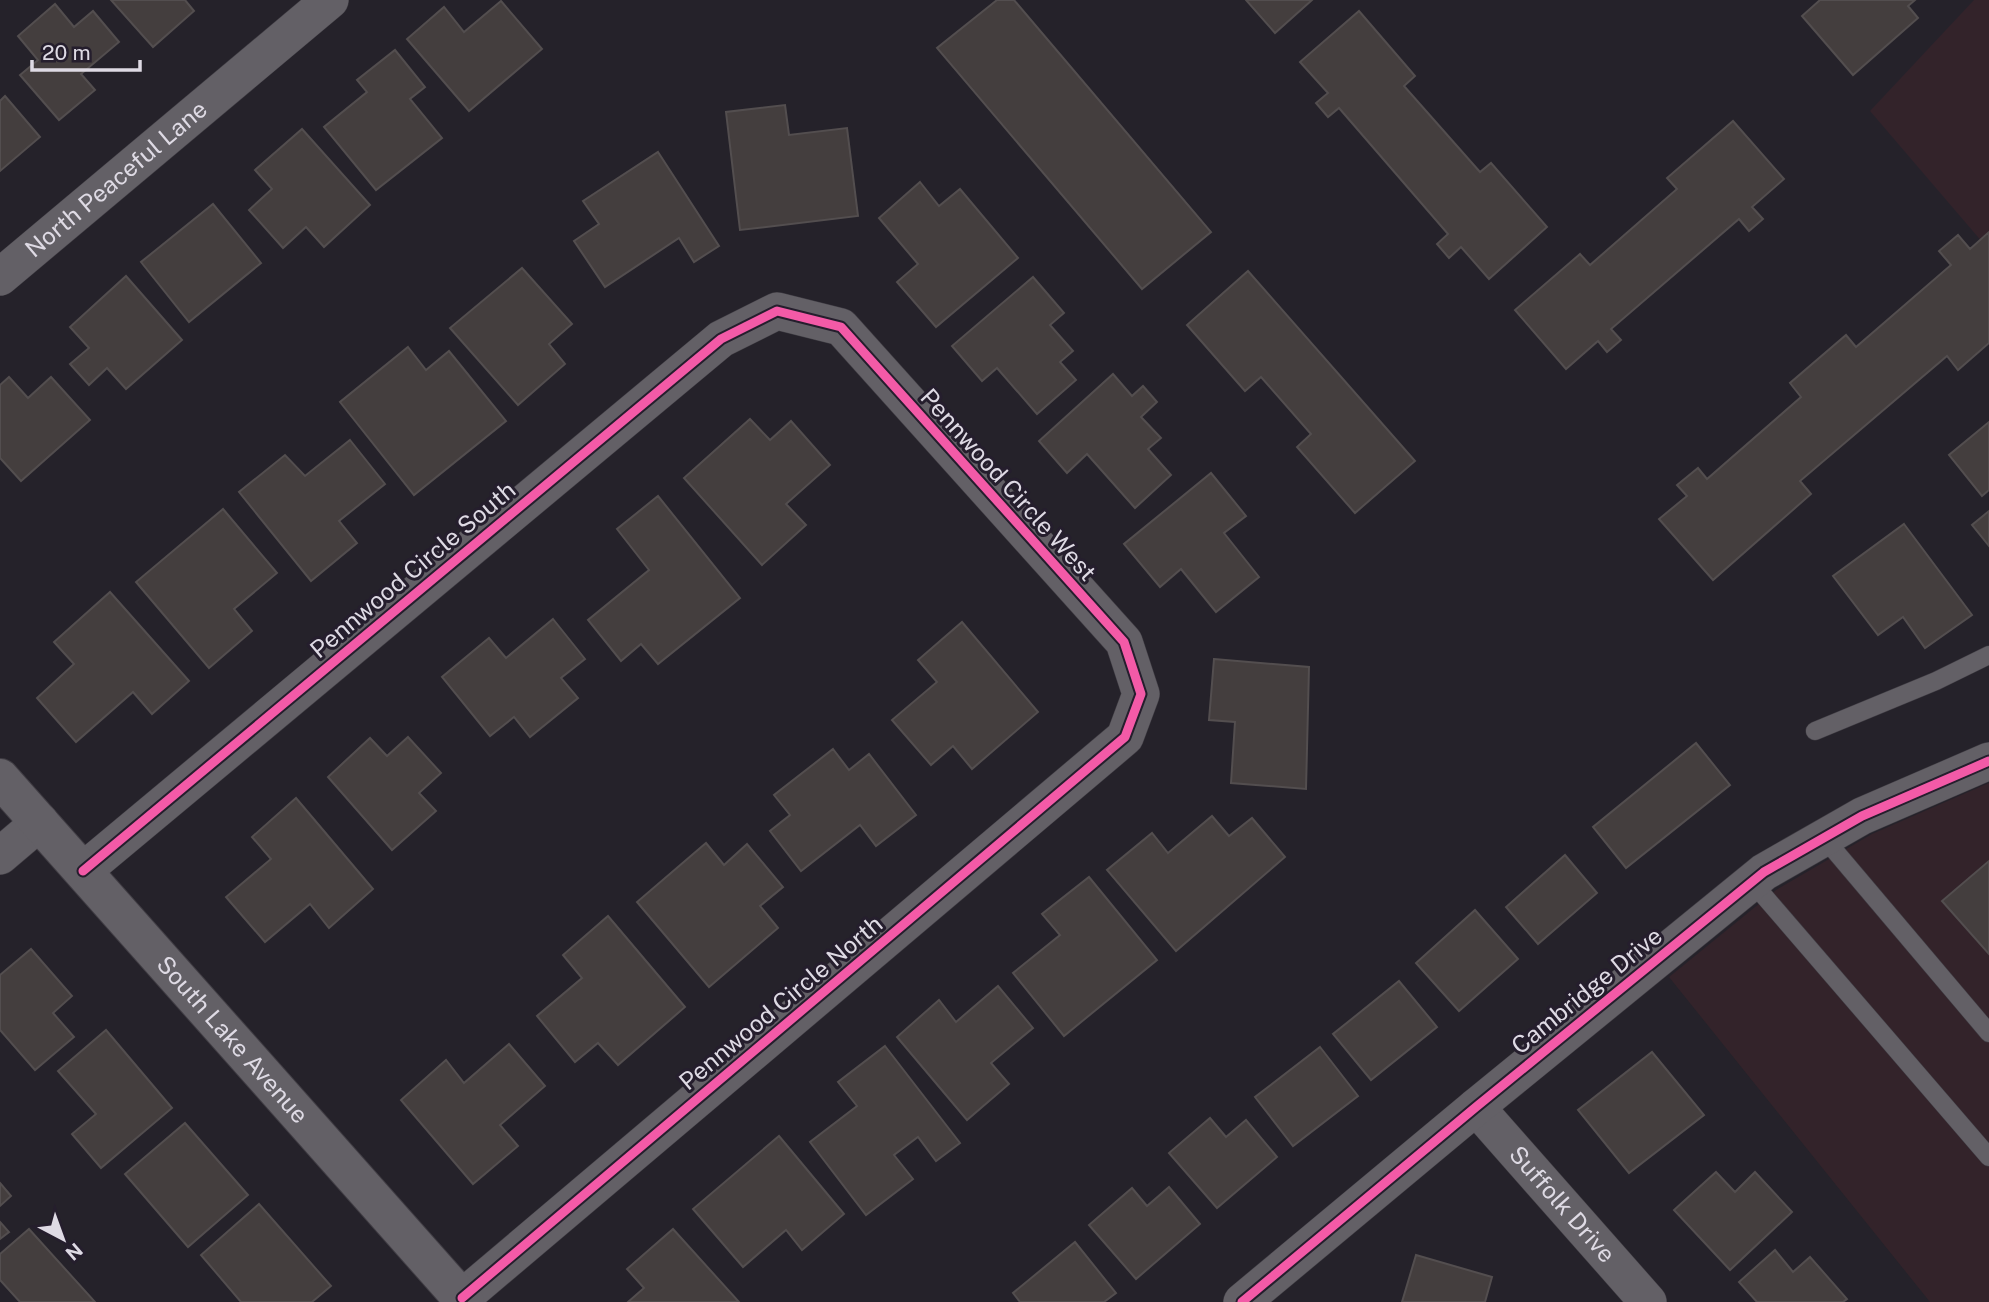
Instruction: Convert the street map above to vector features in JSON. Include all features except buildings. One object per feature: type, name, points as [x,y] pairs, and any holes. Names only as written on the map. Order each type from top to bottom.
[{"type":"street","name":"North Peaceful Lane","points":[[0,277],[330,0]]},
{"type":"street","name":"Pennwood Circle West","points":[[777,311],[841,327],[1124,642],[1141,694],[1125,737]]},
{"type":"street","name":"Pennwood Circle South","points":[[83,871],[721,339],[777,311]]},
{"type":"street","name":"Pennwood Circle North","points":[[463,1300],[1125,737]]},
{"type":"street","name":"Cambridge Drive","points":[[1242,1302],[1764,872],[1862,816],[1989,761]]},
{"type":"street","name":"South Lake Avenue","points":[[0,778],[463,1300]]},
{"type":"street","points":[[0,856],[40,822]]},
{"type":"street","name":"Suffolk Drive","points":[[1476,1107],[1648,1302]]},
{"type":"lane","points":[[1815,731],[1936,681],[1989,655]]},
{"type":"lane","points":[[1824,838],[1989,1033]]},
{"type":"lane","points":[[1752,882],[1989,1157]]},
{"type":"shaded area","points":[[1974,0],[1989,0],[1989,250],[1870,111]]},
{"type":"shaded area","points":[[1989,783],[1989,1302],[1930,1302],[1669,977],[1776,890],[1872,834]]},
{"type":"cycle path","points":[[83,871],[721,339],[777,311],[841,327],[1124,642],[1141,694],[1125,737],[462,1298]]},
{"type":"cycle path","points":[[1242,1302],[1764,872],[1862,816],[1989,761]]}]
